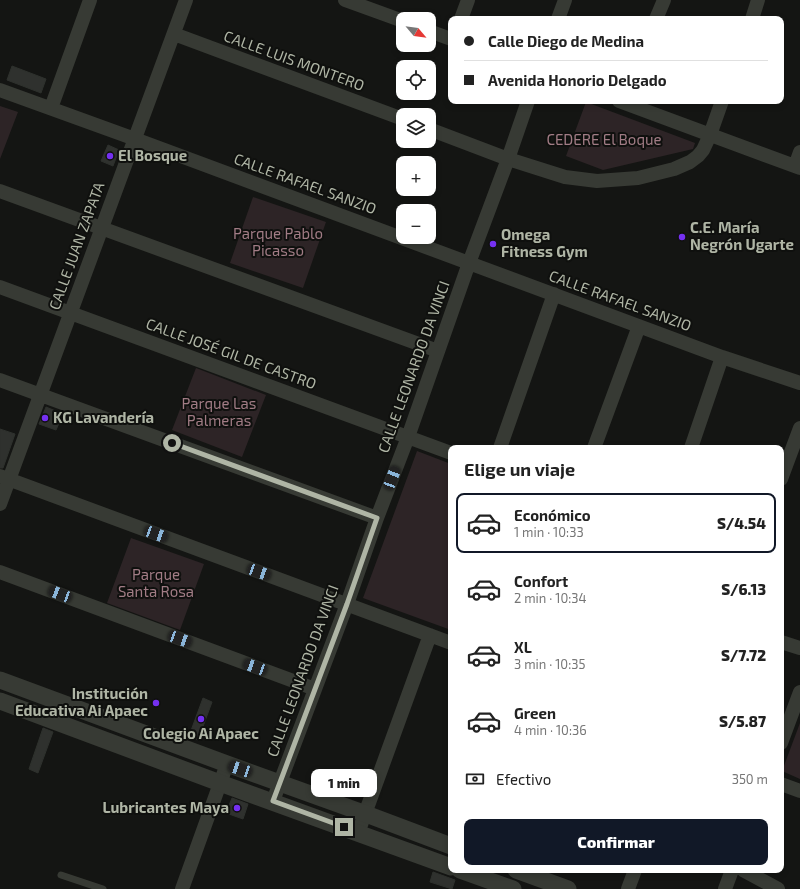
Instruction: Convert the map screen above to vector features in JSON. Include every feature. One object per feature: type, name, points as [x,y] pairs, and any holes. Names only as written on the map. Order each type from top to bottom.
[{"type":"street","name":"CALLE JUAN ZAPATA","points":[[0,504],[5,478],[40,395],[186,0]]},
{"type":"street","points":[[345,0],[396,18]]},
{"type":"street","points":[[462,16],[468,0]]},
{"type":"street","points":[[559,16],[565,0]]},
{"type":"street","points":[[657,16],[664,0]]},
{"type":"street","points":[[753,16],[758,0]]},
{"type":"street","points":[[51,108],[87,1]]},
{"type":"street","name":"CALLE LUIS MONTERO","points":[[174,34],[396,116]]},
{"type":"street","points":[[436,34],[448,38]]},
{"type":"street","name":"CALLE RAFAEL SANZIO","points":[[0,90],[722,357],[800,384]]},
{"type":"street","name":"CALLE LEONARDO DA VINCI","points":[[273,801],[408,437],[527,104]]},
{"type":"street","points":[[628,104],[797,167],[800,152]]},
{"type":"street","points":[[436,132],[565,177],[597,181],[638,178],[674,170],[698,156],[703,150],[710,135],[721,104]]},
{"type":"street","points":[[0,191],[438,351]]},
{"type":"street","name":"CALLE JOSÉ GIL DE CASTRO","points":[[0,287],[448,452]]},
{"type":"street","points":[[501,445],[554,294]]},
{"type":"street","points":[[595,445],[639,326]]},
{"type":"street","points":[[692,445],[722,357]]},
{"type":"street","points":[[0,380],[377,518]]},
{"type":"street","points":[[784,471],[800,428]]},
{"type":"street","points":[[5,478],[448,642]]},
{"type":"street","points":[[0,572],[315,689]]},
{"type":"street","points":[[358,833],[430,635]]},
{"type":"street","points":[[784,643],[800,648]]},
{"type":"street","points":[[0,680],[448,843]]},
{"type":"street","points":[[784,735],[800,692]]},
{"type":"street","points":[[0,701],[446,865],[448,854]]},
{"type":"street","points":[[182,889],[227,764]]},
{"type":"street","points":[[784,785],[800,791]]},
{"type":"street","points":[[468,873],[513,889]]},
{"type":"street","points":[[534,873],[568,889]]},
{"type":"street","points":[[628,889],[634,873]]},
{"type":"street","points":[[725,889],[731,873]]},
{"type":"street","points":[[749,873],[778,889]]},
{"type":"lane","points":[[61,875],[103,889]]},
{"type":"green space","name":"CEDERE El Boque","points":[[585,104],[591,104],[695,143],[693,149],[603,170],[566,156]]},
{"type":"green space","points":[[0,106],[18,112],[0,159]]},
{"type":"green space","name":"Parque Pablo Picasso","points":[[253,197],[326,222],[303,288],[230,263]]},
{"type":"green space","name":"Parque Las Palmeras","points":[[196,368],[266,395],[242,457],[172,430]]},
{"type":"green space","points":[[417,451],[448,463],[448,629],[363,598]]},
{"type":"green space","name":"Parque Santa Rosa","points":[[131,538],[204,564],[180,630],[107,603]]},
{"type":"green space","points":[[800,723],[800,779],[784,772],[784,766]]},
{"type":"building","points":[[12,66],[46,79],[41,93],[7,80]]},
{"type":"building","name":"El Bosque","points":[[108,145],[119,150],[113,166],[101,161]]},
{"type":"building","points":[[46,407],[63,414],[56,430],[39,424]]},
{"type":"building","points":[[0,429],[15,434],[3,468],[0,468]]},
{"type":"building","name":"Colegio Ai Apaec","points":[[203,698],[212,702],[198,740],[189,736]]},
{"type":"building","points":[[43,728],[53,732],[38,773],[29,769]]},
{"type":"building","name":"Lubricantes Maya","points":[[232,798],[248,804],[243,819],[226,813]]},
{"type":"building","points":[[433,872],[455,880],[452,889],[430,882]]},
{"type":"place","name":"El Bosque","points":[[110,156]]},
{"type":"place","name":"C.E. María Negrón Ugarte","points":[[682,237]]},
{"type":"place","name":"Omega Fitness Gym","points":[[493,244]]},
{"type":"place","name":"KG Lavandería","points":[[45,418]]},
{"type":"place","name":"Institución Educativa Ai Apaec","points":[[156,703]]},
{"type":"place","name":"Colegio Ai Apaec","points":[[201,719]]},
{"type":"place","name":"Lubricantes Maya","points":[[237,808]]},
{"type":"route","points":[[172,443],[377,518],[347,604],[273,801],[344,827]]}]
